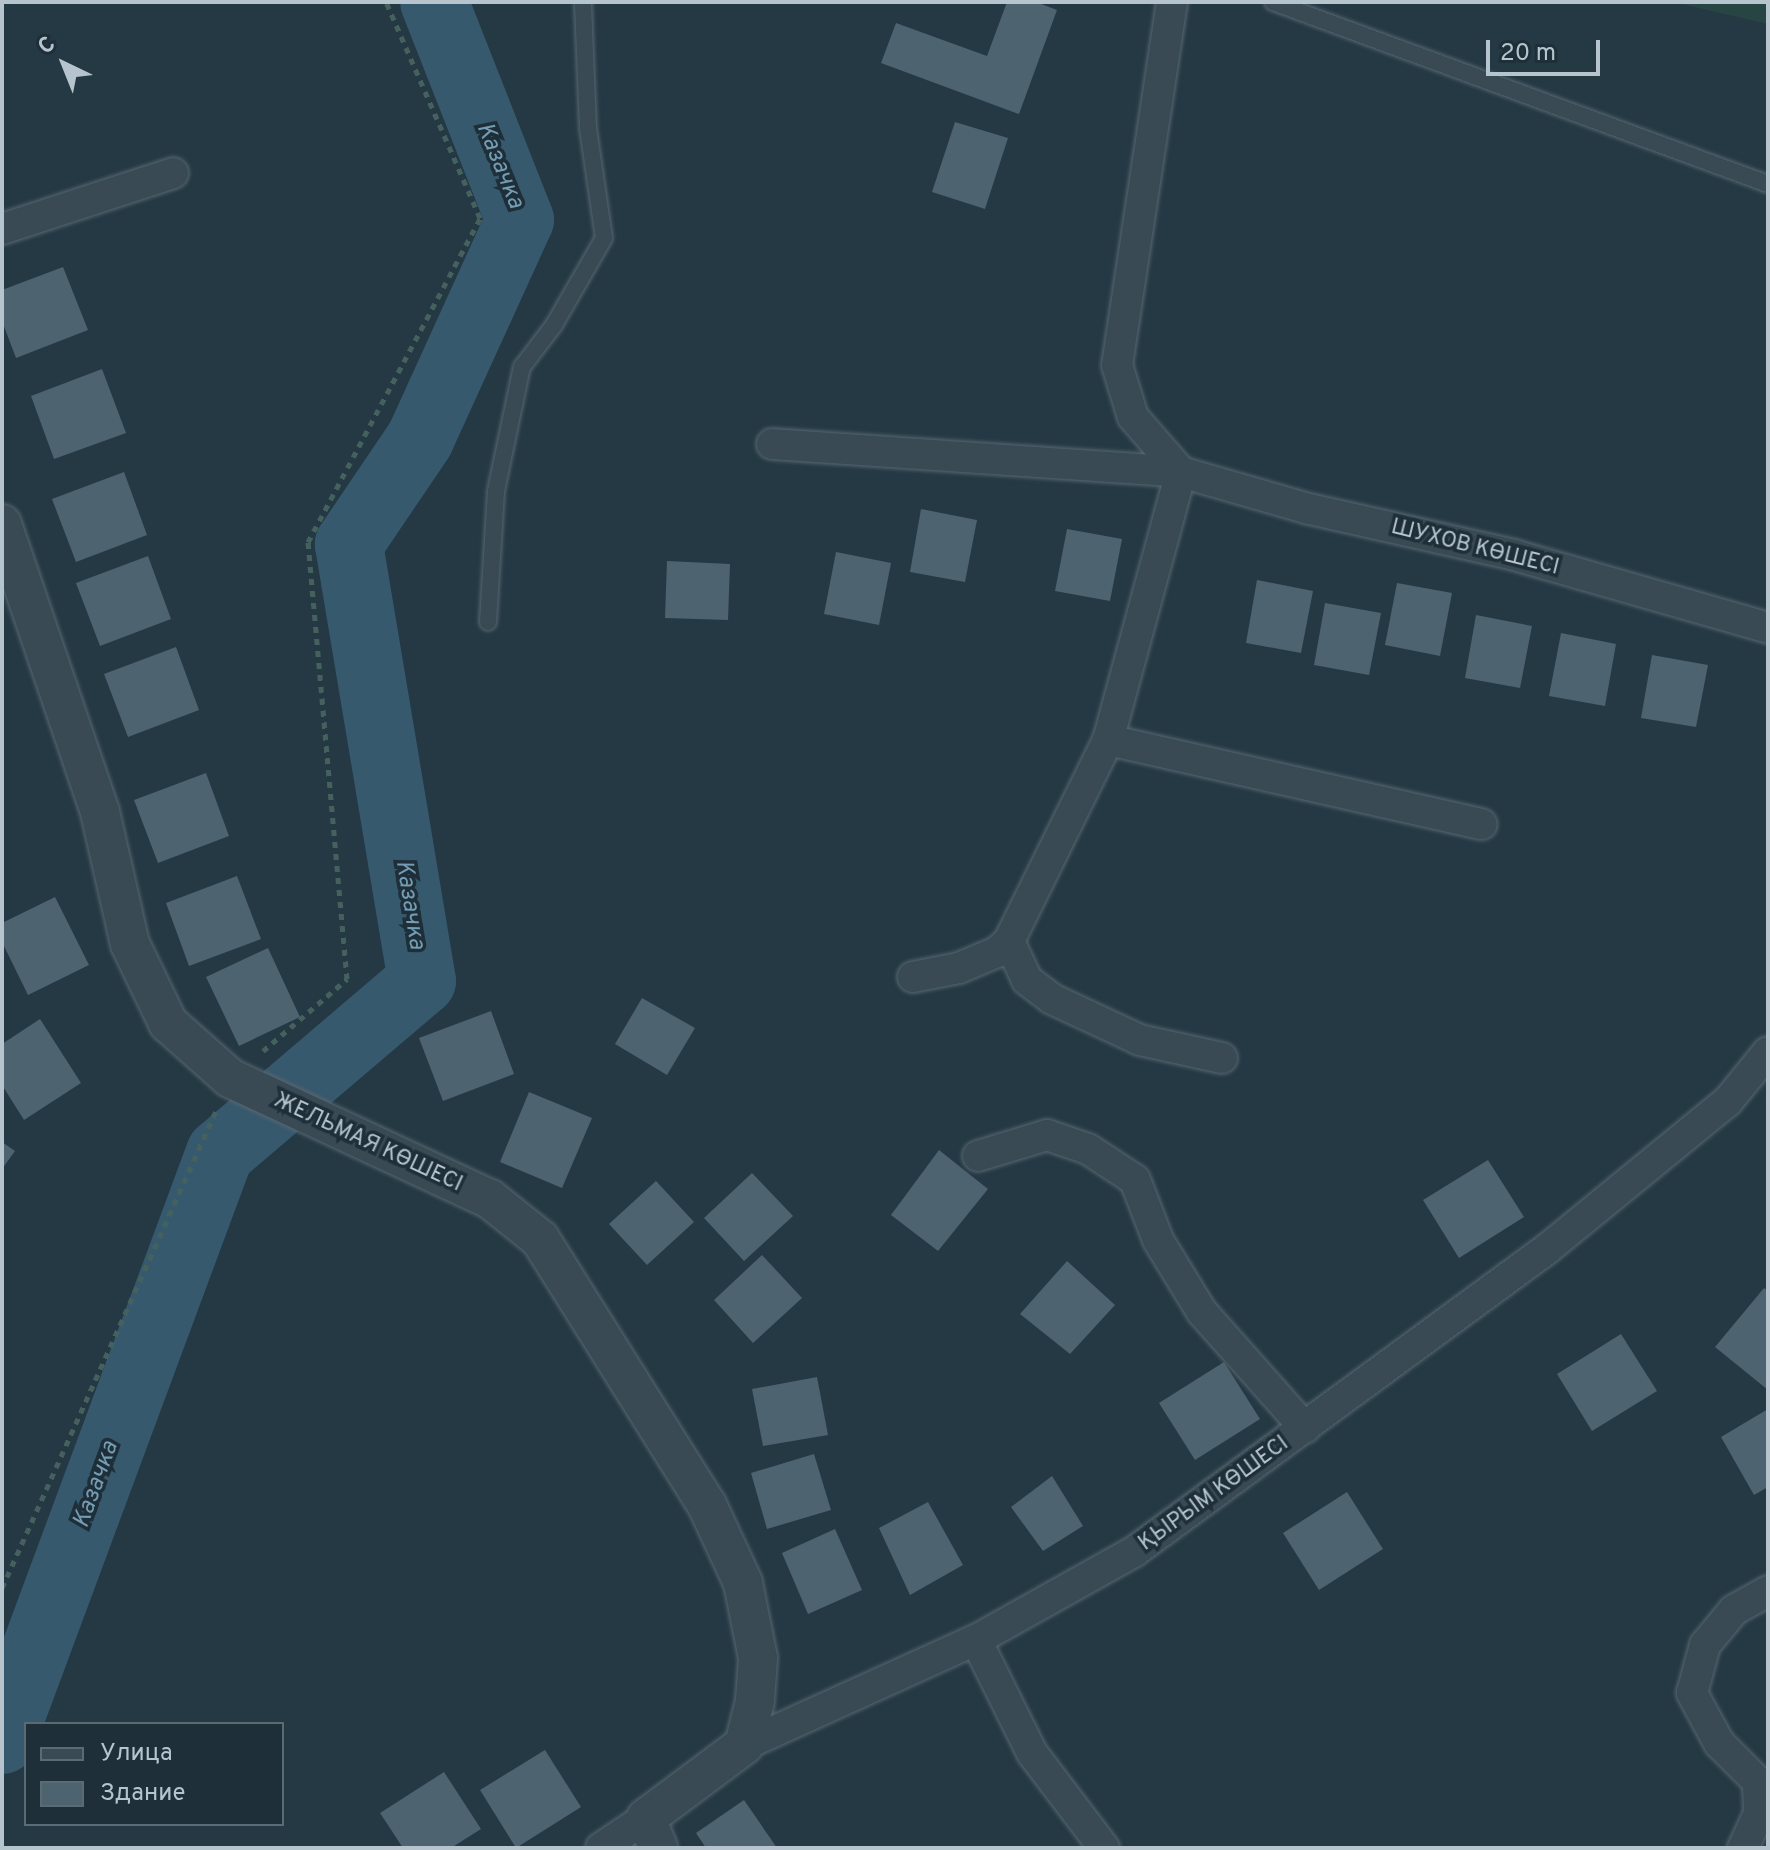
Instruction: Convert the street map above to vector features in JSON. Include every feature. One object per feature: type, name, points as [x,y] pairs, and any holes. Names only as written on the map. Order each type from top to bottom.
[{"type":"street","points":[[913,977],[959,968],[997,952],[1009,941],[1108,740],[1181,472],[1133,417],[1117,365],[1172,2]]},
{"type":"street","points":[[2,229],[173,173]]},
{"type":"street","name":"ШУХОВ КӨШЕСІ","points":[[772,444],[1181,472],[1309,509],[1514,555],[1768,628]]},
{"type":"street","name":"ЖЕЛЬМАЯ КӨШЕСІ","points":[[2,524],[100,812],[130,944],[168,1023],[230,1078],[490,1199],[540,1239],[707,1505],[743,1583],[758,1658],[755,1701],[744,1745]]},
{"type":"street","points":[[1108,740],[1482,824]]},
{"type":"street","points":[[1009,941],[1027,980],[1052,999],[1140,1040],[1222,1058]]},
{"type":"street","name":"ҚЫРЫМ КӨШЕСІ","points":[[601,1848],[652,1833],[744,1745],[976,1640],[1135,1551],[1559,1239],[1728,1101],[1768,1052]]},
{"type":"street","points":[[978,1156],[1047,1135],[1088,1149],[1135,1180],[1158,1240],[1202,1312],[1305,1428]]},
{"type":"street","points":[[1743,1848],[1759,1813],[1758,1782],[1719,1743],[1692,1693],[1705,1645],[1734,1610],[1768,1591]]},
{"type":"street","points":[[976,1640],[1032,1753],[1104,1848]]},
{"type":"lane","points":[[488,622],[496,491],[522,367],[554,325],[604,238],[588,128],[583,2]]},
{"type":"lane","points":[[1273,2],[1768,184]]},
{"type":"path","points":[[2,1588],[230,1078],[347,979],[308,542],[480,218],[386,2]]},
{"type":"green space","points":[[1673,2],[1768,2],[1768,24]]},
{"type":"building","points":[[1007,2],[1036,2],[1057,10],[1019,114],[881,63],[896,23],[987,56]]},
{"type":"building","points":[[955,122],[1008,138],[985,209],[932,192]]},
{"type":"building","points":[[63,267],[88,330],[16,358],[2,321],[2,290]]},
{"type":"building","points":[[102,369],[126,433],[54,459],[31,396]]},
{"type":"building","points":[[124,472],[147,535],[76,562],[52,499]]},
{"type":"building","points":[[921,509],[977,520],[965,582],[910,572]]},
{"type":"building","points":[[1067,529],[1122,539],[1110,601],[1055,591]]},
{"type":"building","points":[[836,552],[891,563],[879,625],[824,614]]},
{"type":"building","points":[[148,556],[171,619],[100,646],[76,583]]},
{"type":"building","points":[[667,561],[730,564],[728,620],[665,618]]},
{"type":"building","points":[[1257,580],[1313,591],[1301,653],[1246,643]]},
{"type":"building","points":[[1397,583],[1452,593],[1440,656],[1385,645]]},
{"type":"building","points":[[1325,603],[1381,613],[1369,675],[1314,665]]},
{"type":"building","points":[[1476,615],[1532,626],[1520,688],[1465,678]]},
{"type":"building","points":[[1561,633],[1616,644],[1605,706],[1549,696]]},
{"type":"building","points":[[176,647],[199,710],[128,737],[104,674]]},
{"type":"building","points":[[1652,655],[1708,665],[1696,727],[1641,718]]},
{"type":"building","points":[[206,773],[229,836],[158,863],[134,800]]},
{"type":"building","points":[[237,876],[261,939],[189,966],[166,903]]},
{"type":"building","points":[[55,897],[89,965],[28,995],[2,942],[2,923]]},
{"type":"building","points":[[268,948],[300,1017],[239,1046],[206,977]]},
{"type":"building","points":[[642,998],[695,1028],[667,1075],[615,1044]]},
{"type":"building","points":[[491,1011],[514,1074],[443,1101],[419,1038]]},
{"type":"building","points":[[40,1019],[81,1083],[24,1120],[2,1085],[2,1044]]},
{"type":"building","points":[[529,1092],[592,1118],[562,1188],[500,1162]]},
{"type":"building","points":[[2,1142],[15,1151],[2,1169]]},
{"type":"building","points":[[939,1150],[988,1189],[938,1251],[891,1215]]},
{"type":"building","points":[[1488,1160],[1524,1217],[1459,1258],[1423,1200]]},
{"type":"building","points":[[752,1173],[793,1216],[744,1261],[704,1218]]},
{"type":"building","points":[[656,1181],[694,1222],[647,1265],[609,1224]]},
{"type":"building","points":[[762,1255],[802,1298],[753,1343],[714,1300]]},
{"type":"building","points":[[1067,1261],[1115,1305],[1070,1354],[1020,1314]]},
{"type":"building","points":[[1764,1288],[1768,1291],[1768,1390],[1715,1347]]},
{"type":"building","points":[[1621,1334],[1657,1391],[1592,1431],[1557,1374]]},
{"type":"building","points":[[1224,1362],[1260,1419],[1195,1460],[1159,1403]]},
{"type":"building","points":[[817,1377],[828,1435],[763,1446],[752,1389]]},
{"type":"building","points":[[1768,1409],[1768,1487],[1754,1495],[1721,1437]]},
{"type":"building","points":[[814,1454],[831,1510],[767,1529],[751,1473]]},
{"type":"building","points":[[1052,1476],[1083,1526],[1043,1551],[1011,1507]]},
{"type":"building","points":[[1347,1492],[1383,1549],[1319,1590],[1283,1533]]},
{"type":"building","points":[[928,1502],[963,1565],[910,1595],[879,1528]]},
{"type":"building","points":[[835,1529],[862,1590],[808,1614],[782,1553]]},
{"type":"building","points":[[545,1750],[581,1807],[516,1848],[480,1790]]},
{"type":"building","points":[[444,1772],[481,1829],[451,1848],[403,1848],[380,1813]]},
{"type":"building","points":[[744,1800],[777,1848],[706,1848],[696,1833]]},
{"type":"waterway","name":"Казачка","points":[[2,1740],[220,1153],[422,981],[349,544],[420,439],[520,220],[434,2]]}]
